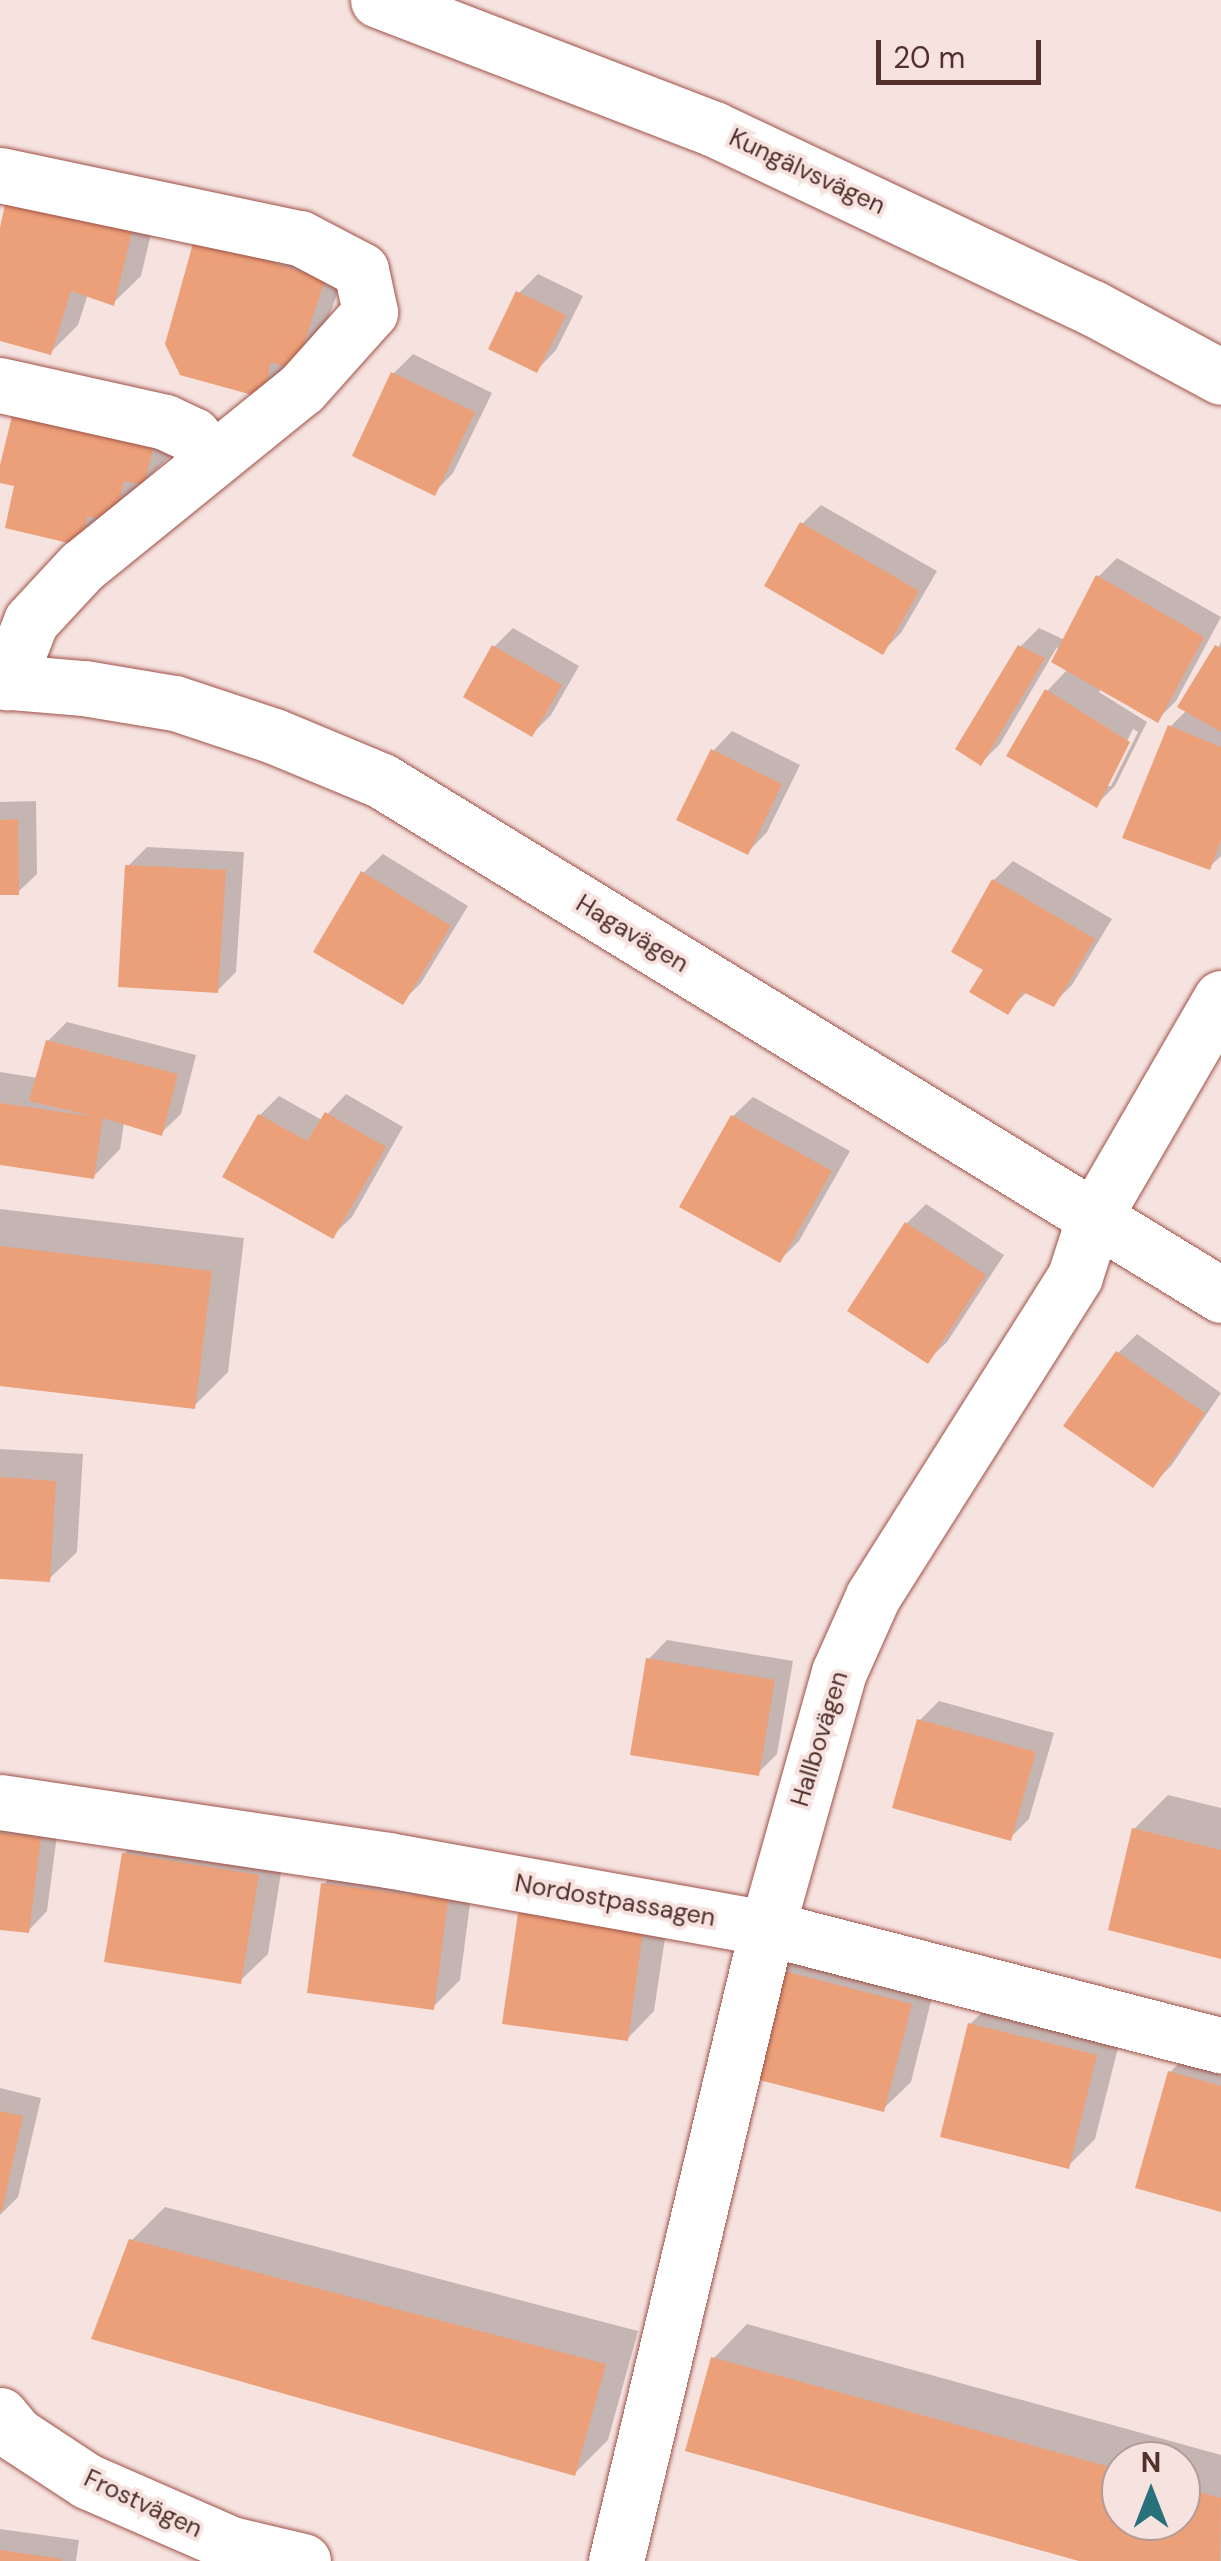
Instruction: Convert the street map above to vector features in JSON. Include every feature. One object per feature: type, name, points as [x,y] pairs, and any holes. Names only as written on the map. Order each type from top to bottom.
[{"type":"street","name":"Kungälvsvägen","points":[[378,0],[714,129],[1093,308],[1221,377]]},
{"type":"street","points":[[0,174],[300,238],[362,270],[370,312],[302,388],[69,580],[31,620],[3,681]]},
{"type":"street","points":[[0,384],[165,422],[193,434],[212,460]]},
{"type":"street","name":"Hagavägen","points":[[3,681],[176,703],[274,736],[382,782],[1221,1296]]},
{"type":"street","name":"Hallbovägen","points":[[616,2561],[768,1928],[818,1735],[839,1672],[873,1596],[1075,1276],[1094,1217],[1221,998]]},
{"type":"street","name":"Nordostpassagen","points":[[0,1802],[388,1860],[768,1928],[1221,2045]]},
{"type":"street","name":"Frostvägen","points":[[5,2433],[87,2481],[230,2544],[303,2561]]},
{"type":"building","points":[[8,191],[134,224],[114,306],[71,291],[51,355],[0,341],[0,228]]},
{"type":"building","points":[[195,236],[325,280],[295,371],[271,362],[263,398],[180,375],[165,344]]},
{"type":"building","points":[[516,291],[566,315],[537,373],[488,349]]},
{"type":"building","points":[[391,372],[475,412],[435,496],[352,456]]},
{"type":"building","points":[[15,404],[154,446],[144,485],[124,481],[114,522],[87,516],[81,546],[5,528],[14,486],[0,483],[0,465]]},
{"type":"building","points":[[800,522],[919,591],[883,655],[764,586]]},
{"type":"building","points":[[1096,575],[1204,637],[1158,723],[1051,662]]},
{"type":"building","points":[[492,645],[562,685],[532,737],[463,697]]},
{"type":"building","points":[[1018,645],[1045,658],[981,766],[955,749]]},
{"type":"building","points":[[1215,645],[1221,648],[1221,732],[1177,707]]},
{"type":"building","points":[[1045,689],[1130,742],[1097,808],[1006,756]]},
{"type":"building","points":[[1168,725],[1221,747],[1221,840],[1210,870],[1122,838]]},
{"type":"building","points":[[711,749],[782,784],[748,855],[676,820]]},
{"type":"building","points":[[18,819],[19,895],[0,895],[0,820]]},
{"type":"building","points":[[125,865],[226,870],[218,993],[118,987]]},
{"type":"building","points":[[361,871],[451,926],[403,1005],[313,952]]},
{"type":"building","points":[[992,879],[1095,939],[1054,1007],[1023,992],[1008,1015],[969,992],[983,970],[951,952]]},
{"type":"building","points":[[46,1040],[178,1074],[162,1136],[103,1118],[94,1179],[0,1165],[0,1103],[96,1117],[29,1101]]},
{"type":"building","points":[[325,1112],[386,1147],[333,1239],[222,1177],[258,1114],[307,1141]]},
{"type":"building","points":[[731,1115],[832,1171],[780,1263],[679,1207]]},
{"type":"building","points":[[905,1222],[986,1275],[928,1364],[847,1311]]},
{"type":"building","points":[[0,1246],[212,1271],[195,1409],[0,1386]]},
{"type":"building","points":[[1116,1351],[1205,1413],[1153,1488],[1063,1426]]},
{"type":"building","points":[[0,1477],[56,1481],[50,1582],[0,1579]]},
{"type":"building","points":[[646,1658],[775,1680],[759,1776],[630,1755]]},
{"type":"building","points":[[917,1719],[1036,1752],[1011,1841],[892,1808]]},
{"type":"building","points":[[1132,1828],[1221,1850],[1221,1959],[1108,1930]]},
{"type":"building","points":[[0,1833],[41,1838],[29,1933],[0,1930]]},
{"type":"building","points":[[122,1853],[259,1875],[241,1984],[104,1962]]},
{"type":"building","points":[[321,1883],[448,1900],[434,2010],[307,1993]]},
{"type":"building","points":[[518,1913],[643,1931],[628,2041],[502,2024]]},
{"type":"building","points":[[779,1970],[912,2004],[884,2112],[751,2078]]},
{"type":"building","points":[[968,2023],[1097,2055],[1069,2169],[940,2137]]},
{"type":"building","points":[[1168,2071],[1221,2086],[1221,2212],[1135,2188]]},
{"type":"building","points":[[0,2111],[23,2116],[2,2211],[0,2211]]},
{"type":"building","points":[[129,2239],[606,2364],[575,2476],[91,2339]]},
{"type":"building","points":[[711,2357],[1101,2464],[1101,2541],[1201,2541],[1201,2492],[1221,2498],[1220,2561],[1079,2561],[685,2451]]},
{"type":"building","points":[[0,2550],[62,2559],[62,2561],[0,2561]]}]
